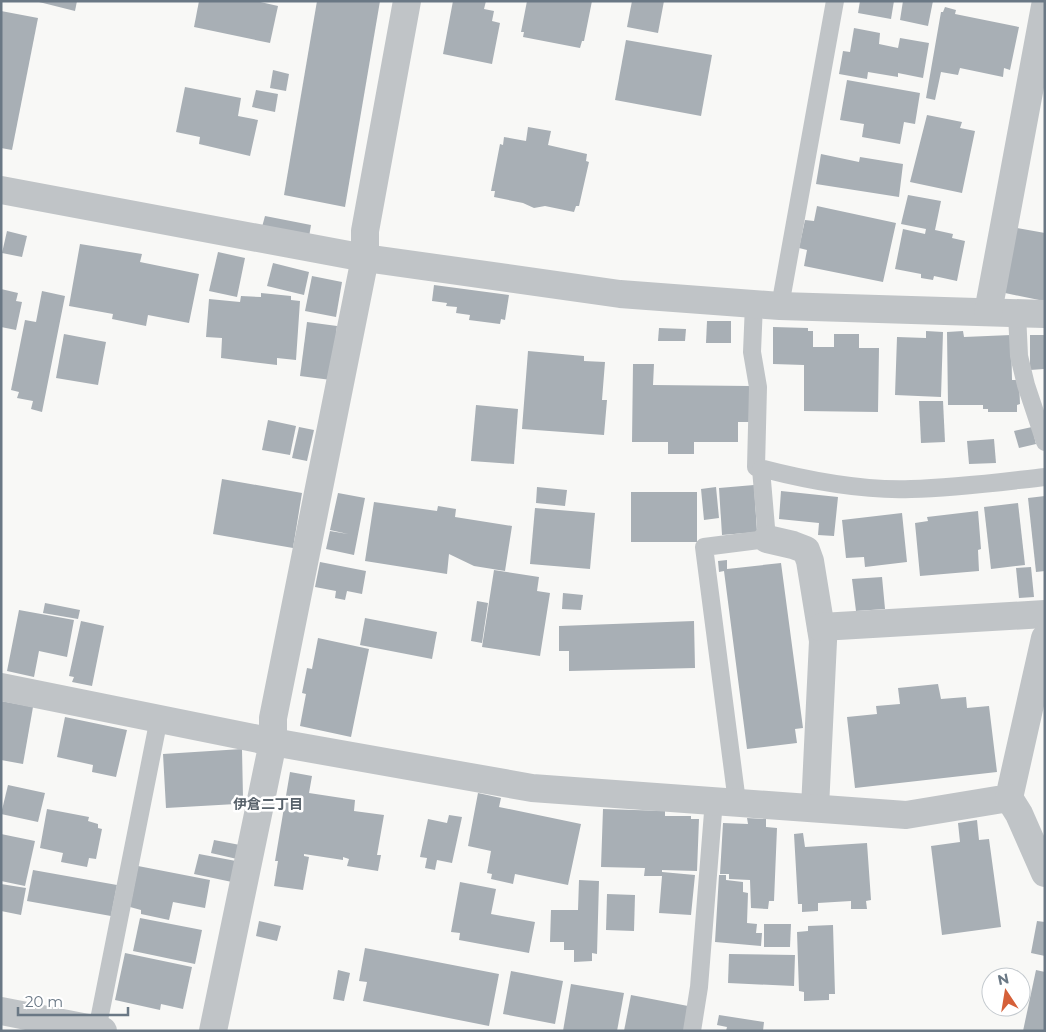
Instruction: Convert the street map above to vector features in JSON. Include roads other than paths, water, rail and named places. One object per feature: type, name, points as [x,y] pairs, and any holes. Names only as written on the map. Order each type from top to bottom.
[{"type":"street","points":[[213,1031],[273,742],[273,718],[365,258],[365,230],[407,1]]},
{"type":"street","points":[[988,312],[1045,6]]},
{"type":"street","points":[[1,190],[365,258],[620,294],[767,305],[1045,314]]},
{"type":"street","points":[[767,539],[806,550],[810,561],[823,641],[815,808]]},
{"type":"street","points":[[821,627],[1045,614]]},
{"type":"street","points":[[1045,638],[1009,798],[1019,814],[1045,874]]},
{"type":"street","points":[[1,687],[273,742],[532,788],[906,814],[1009,798]]},
{"type":"street","points":[[1,1011],[100,1030]]},
{"type":"lane","points":[[835,1],[767,305],[752,352],[758,387],[756,467],[828,482],[873,488],[910,490],[1045,477]]},
{"type":"lane","points":[[1017,313],[1023,370],[1045,442]]},
{"type":"lane","points":[[692,1031],[700,987],[725,801],[704,547],[767,539],[761,469]]},
{"type":"lane","points":[[100,1030],[160,718]]},
{"type":"district","name":"伊倉二丁目","points":[[268,804]]}]
